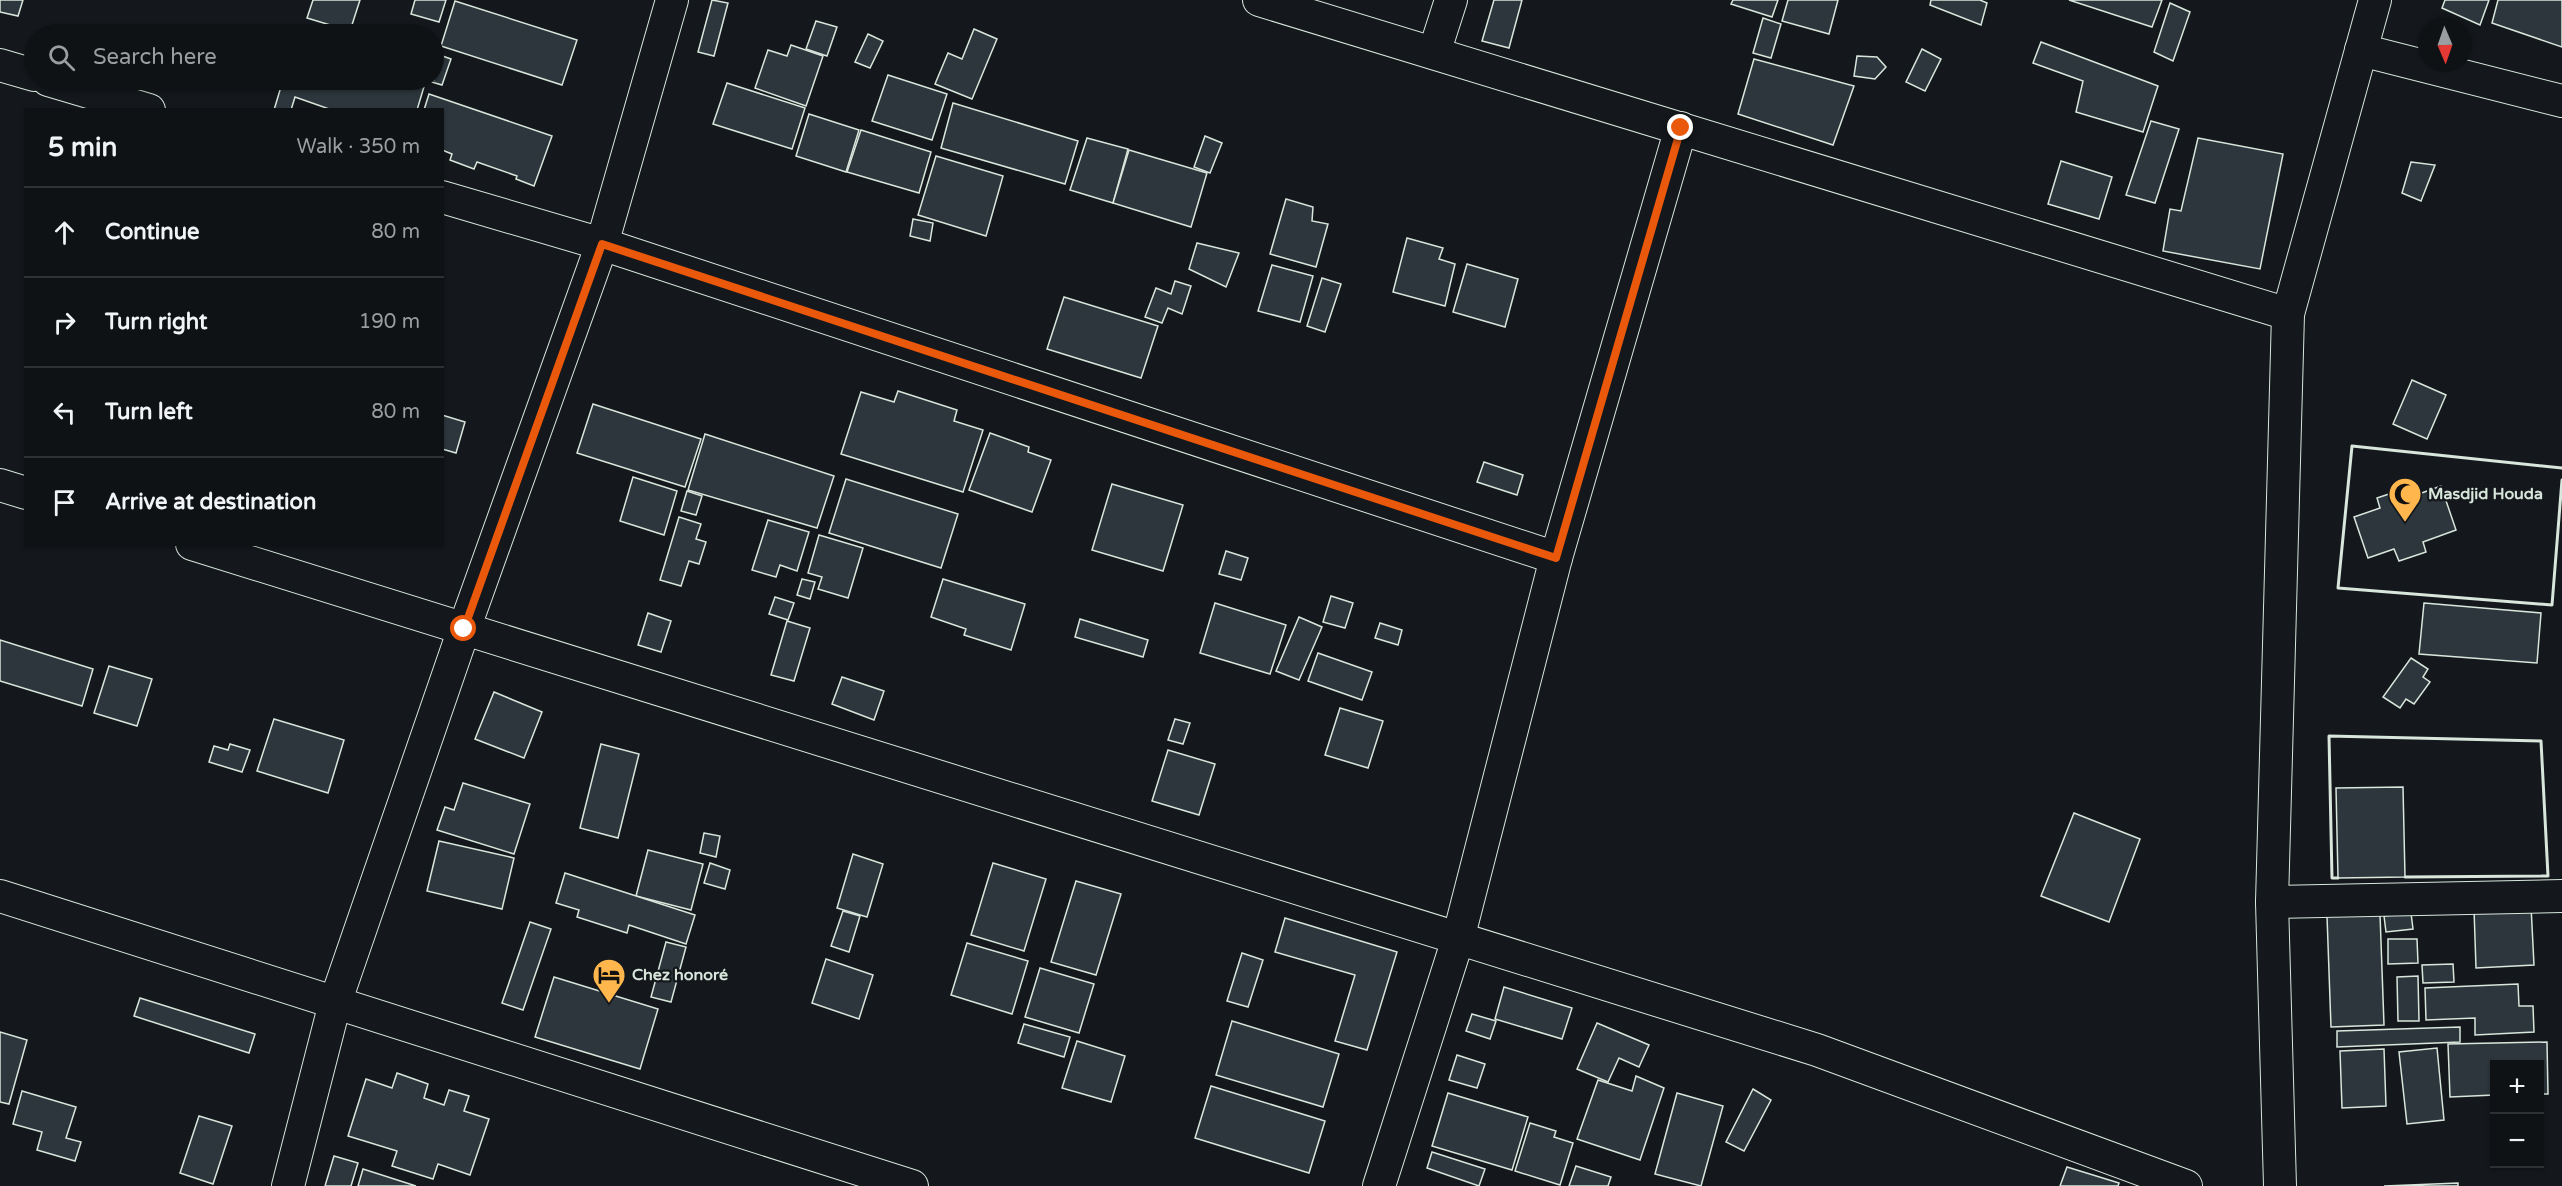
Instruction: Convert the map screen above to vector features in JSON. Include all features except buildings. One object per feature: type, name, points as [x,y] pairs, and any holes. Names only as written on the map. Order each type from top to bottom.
[{"type":"street","points":[[288,1186],[335,1003],[464,629],[602,244],[672,0]]},
{"type":"street","points":[[1259,0],[2288,314]]},
{"type":"street","points":[[1434,53],[1451,0]]},
{"type":"street","points":[[2280,1186],[2272,903],[2288,314],[2375,0]]},
{"type":"street","points":[[2361,50],[2562,101]]},
{"type":"street","points":[[0,65],[24,72]]},
{"type":"street","points":[[82,90],[142,108]]},
{"type":"street","points":[[1379,1186],[1458,939],[1556,558],[1681,128]]},
{"type":"street","points":[[444,197],[602,244],[1556,558]]},
{"type":"street","points":[[0,485],[24,492]]},
{"type":"street","points":[[198,546],[1817,1050],[2186,1186]]},
{"type":"street","points":[[0,896],[912,1186]]},
{"type":"street","points":[[2272,903],[2562,896]]},
{"type":"wall","points":[[2562,468],[2352,446],[2338,588],[2552,605],[2562,480]]},
{"type":"wall","points":[[2338,878],[2332,878],[2329,736],[2541,741],[2548,876],[2405,877]]},
{"type":"place","name":"Masdjid Houda","points":[[2405,523]]},
{"type":"place","name":"Chez honoré","points":[[609,1004]]},
{"type":"route","points":[[464,629],[602,244],[1556,558],[1681,128]]}]
